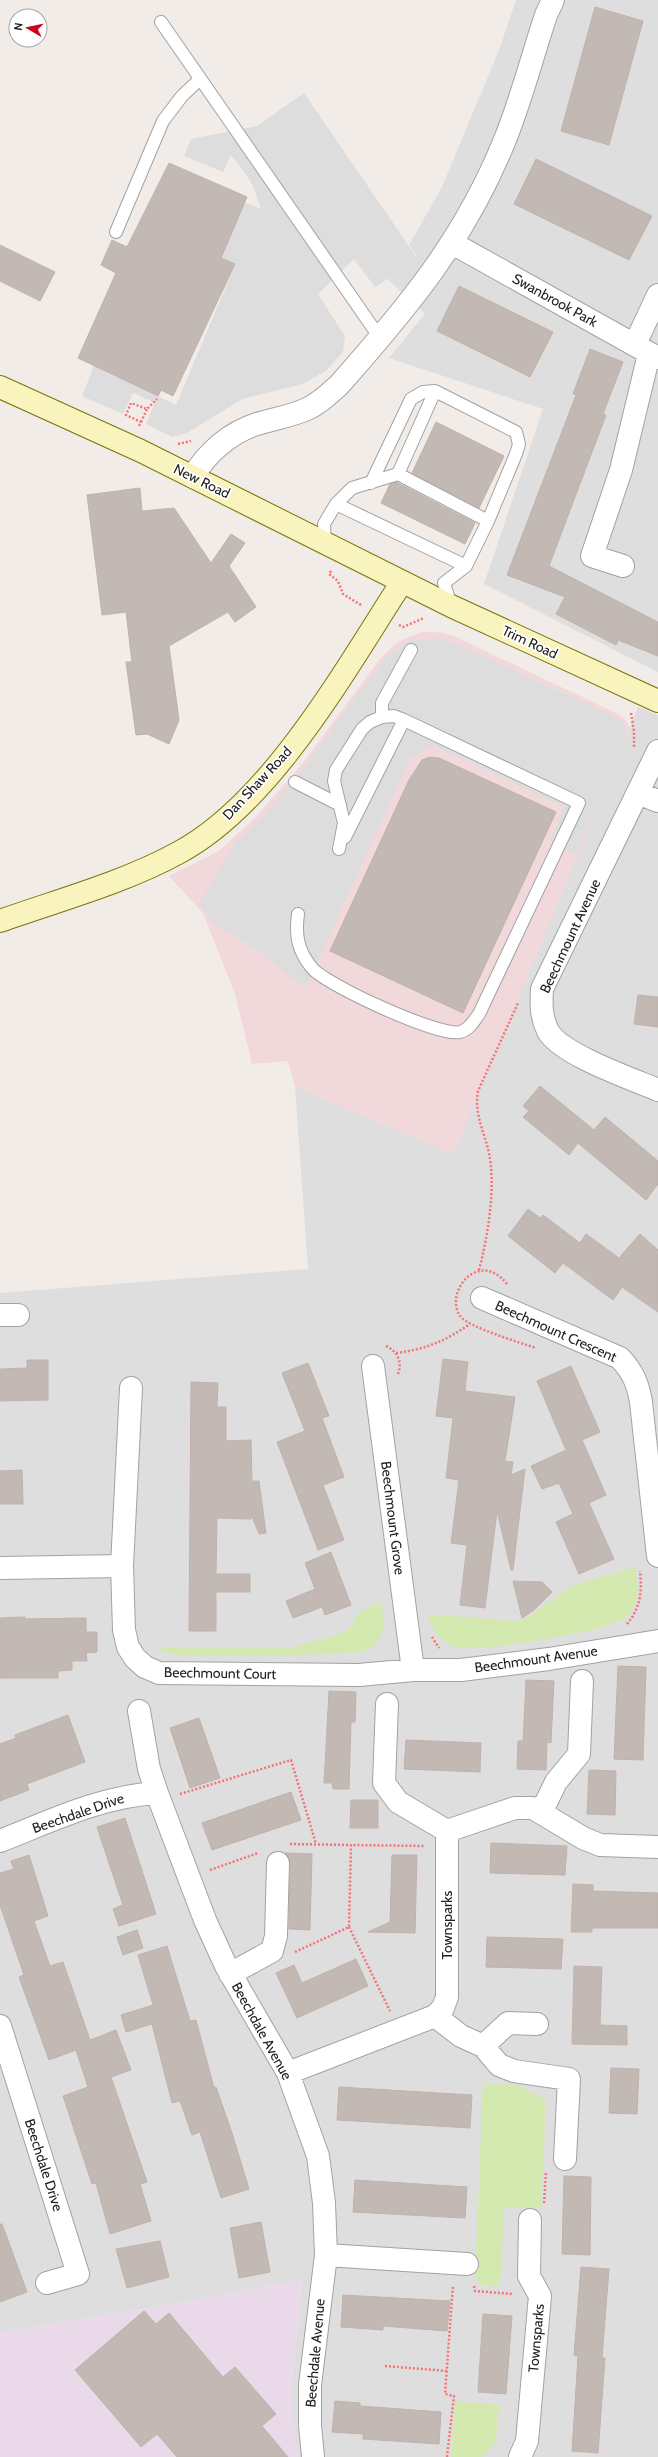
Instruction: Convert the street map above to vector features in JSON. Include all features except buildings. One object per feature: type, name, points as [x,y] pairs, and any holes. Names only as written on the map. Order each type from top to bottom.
[{"type":"main road","name":"New Road","points":[[0,387],[193,477],[402,582]]},
{"type":"main road","name":"Trim Road","points":[[402,582],[658,702]]},
{"type":"main road","name":"Dan Shaw Road","points":[[0,921],[126,876],[179,853],[225,819],[267,777],[296,742],[324,703],[402,582]]},
{"type":"street","points":[[193,477],[202,460],[232,436],[251,426],[307,409],[323,399],[339,385],[422,287],[476,203],[505,141],[546,15],[553,0]]},
{"type":"street","name":"Swanbrook Park","points":[[452,242],[647,352]]},
{"type":"street","points":[[623,566],[592,556],[621,470],[658,295]]},
{"type":"street","name":"Beechmount Avenue","points":[[658,751],[542,990],[541,1007],[543,1020],[549,1033],[559,1043],[574,1053],[658,1090]]},
{"type":"street","points":[[638,793],[658,802]]},
{"type":"street","name":"Beechmount Crescent","points":[[482,1298],[620,1358],[629,1367],[637,1382],[641,1402],[649,1561]]},
{"type":"street","name":"Beechmount Grove","points":[[373,1366],[413,1670]]},
{"type":"street","name":"Beechmount Court","points":[[131,1388],[122,1566],[124,1630],[128,1647],[135,1658],[145,1667],[159,1673],[359,1674],[413,1670]]},
{"type":"street","points":[[0,1568],[122,1566]]},
{"type":"street","name":"Beechmount Avenue","points":[[413,1670],[461,1670],[549,1659],[658,1641]]},
{"type":"street","points":[[541,1813],[556,1782],[579,1754],[582,1681]]},
{"type":"street","points":[[387,1704],[384,1783],[398,1802],[447,1838],[515,1808],[533,1808],[583,1838],[600,1845],[658,1846]]},
{"type":"street","name":"Beechdale Avenue","points":[[139,1711],[150,1769],[158,1797],[205,1920],[230,1974],[288,2073],[318,2156],[324,2203],[326,2255],[310,2385],[310,2425],[313,2457]]},
{"type":"street","name":"Beechdale Drive","points":[[0,1841],[108,1800],[133,1794],[158,1797]]},
{"type":"street","name":"Townsparks","points":[[435,2016],[443,2008],[447,1997],[447,1838]]},
{"type":"street","points":[[230,1974],[272,1951],[276,1936],[278,1863]]},
{"type":"street","points":[[288,2073],[435,2016],[461,2036],[483,2046],[499,2065],[514,2071],[569,2079],[565,2159]]},
{"type":"street","points":[[483,2046],[508,2023],[537,2024]]},
{"type":"street","name":"Beechdale Drive","points":[[0,2026],[78,2274],[47,2283]]},
{"type":"street","name":"Townsparks","points":[[520,2457],[527,2441],[540,2296],[529,2276],[530,2220]]},
{"type":"street","points":[[326,2255],[460,2264]]},
{"type":"lane","points":[[161,22],[380,338]]},
{"type":"lane","points":[[116,232],[163,121],[182,96],[200,79]]},
{"type":"lane","points":[[398,474],[435,391]]},
{"type":"lane","points":[[371,483],[411,399],[423,392],[435,391],[516,432],[519,444],[516,454],[488,521],[466,566],[444,583],[451,606]]},
{"type":"lane","points":[[326,544],[324,524],[336,504],[352,488],[398,474],[488,521]]},
{"type":"lane","points":[[336,504],[466,566]]},
{"type":"lane","points":[[382,717],[382,704],[411,650]]},
{"type":"lane","points":[[298,914],[297,944],[314,970],[328,980],[406,1018],[452,1033],[461,1032],[469,1027],[479,1014],[579,803],[404,720],[394,716],[382,717],[362,729],[336,770],[334,781],[344,823],[339,849],[404,720]]},
{"type":"lane","points":[[295,782],[340,805]]},
{"type":"path","points":[[137,430],[146,409],[157,399]]},
{"type":"path","points":[[141,422],[126,415],[131,403],[146,409]]},
{"type":"path","points":[[333,568],[329,574],[338,581],[343,594],[353,600]]},
{"type":"path","points":[[397,624],[403,627],[429,617]]},
{"type":"path","points":[[510,1288],[502,1277],[492,1271],[479,1270],[471,1273],[462,1282],[458,1291],[456,1306],[460,1316],[470,1324],[540,1349]]},
{"type":"path","points":[[380,1344],[396,1353],[418,1350],[440,1343],[470,1324]]},
{"type":"path","points":[[396,1353],[400,1370],[396,1379]]},
{"type":"path","points":[[623,1625],[627,1624],[639,1606],[649,1561]]},
{"type":"path","points":[[431,1635],[442,1650]]},
{"type":"path","points":[[158,1797],[291,1760],[316,1844]]},
{"type":"path","points":[[400,2030],[349,1927],[352,1845],[447,1838]]},
{"type":"path","points":[[292,1954],[349,1927]]},
{"type":"path","points":[[530,2220],[543,2220],[547,2159],[565,2159]]},
{"type":"path","points":[[460,2264],[475,2291],[540,2296]]},
{"type":"path","points":[[447,2457],[454,2396],[445,2394],[460,2264]]},
{"type":"path","points":[[385,2366],[447,2371]]},
{"type":"shaded area","points":[[516,0],[658,0],[658,672],[484,584],[543,409],[389,358],[425,314],[383,275],[417,256],[409,245],[442,187],[499,50]]},
{"type":"shaded area","points":[[304,93],[417,258],[375,287],[354,259],[318,294],[345,336],[343,352],[327,370],[303,384],[242,399],[187,433],[172,437],[146,424],[155,403],[133,393],[123,414],[82,396],[94,366],[176,405],[235,265],[221,258],[244,202],[261,209],[254,188],[246,174],[231,155],[223,172],[184,156],[191,139],[257,126]]},
{"type":"shaded area","points":[[421,632],[438,632],[454,636],[620,715],[628,723],[631,734],[623,747],[453,1154],[295,1087],[288,1061],[252,1064],[235,994],[203,913],[169,876],[219,851],[256,817],[303,763],[379,660],[397,642]]},
{"type":"shaded area","points":[[435,638],[459,645],[613,716],[623,724],[627,737],[625,751],[575,853],[550,841],[565,807],[433,745],[409,760],[305,989],[263,954],[213,922],[199,903],[236,842],[261,819],[304,768],[369,679],[391,653],[410,641]]},
{"type":"shaded area","points":[[638,707],[658,715],[658,2457],[298,2457],[290,2399],[302,2280],[157,2307],[0,2333],[0,1293],[308,1269],[295,1087],[453,1153]]},
{"type":"shaded area","points":[[302,2280],[290,2399],[298,2457],[0,2457],[0,2333],[157,2307]]},
{"type":"green space","points":[[635,1567],[638,1593],[635,1605],[628,1616],[617,1622],[573,1634],[490,1647],[456,1647],[445,1642],[437,1634],[431,1625],[427,1614],[513,1621],[525,1619],[571,1586]]},
{"type":"green space","points":[[380,1602],[384,1627],[380,1639],[370,1648],[362,1651],[240,1656],[184,1655],[168,1653],[156,1647],[290,1648],[340,1634],[353,1624],[357,1614]]},
{"type":"green space","points":[[483,2084],[518,2085],[546,2100],[541,2208],[504,2207],[500,2286],[483,2285],[475,2277]]},
{"type":"green space","points":[[455,2402],[499,2404],[496,2442],[482,2457],[451,2457]]}]
